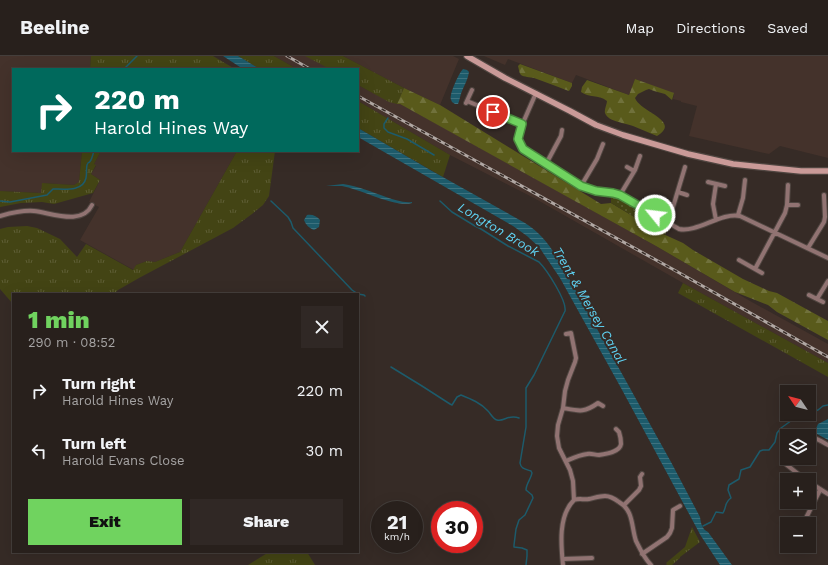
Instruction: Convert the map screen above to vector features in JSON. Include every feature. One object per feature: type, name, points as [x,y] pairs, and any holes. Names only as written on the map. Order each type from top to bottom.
[{"type":"main road","points":[[467,56],[505,78],[596,125],[614,132],[688,154],[726,162],[801,171],[828,171]]},
{"type":"street","points":[[472,90],[466,102],[522,124]]},
{"type":"street","points":[[536,93],[522,124],[518,139],[520,145],[523,149],[581,186],[596,191],[620,195],[682,230],[690,229],[733,215],[738,215],[828,258]]},
{"type":"street","points":[[546,164],[561,136],[562,130]]},
{"type":"street","points":[[581,186],[597,159],[603,144]]},
{"type":"street","points":[[620,195],[639,162],[640,156]]},
{"type":"street","points":[[627,167],[634,171]]},
{"type":"street","points":[[666,221],[673,207],[685,168]]},
{"type":"street","points":[[738,215],[743,198],[745,180]]},
{"type":"street","points":[[708,182],[725,186]]},
{"type":"street","points":[[716,184],[713,204],[716,220]]},
{"type":"street","points":[[755,269],[775,232],[787,205],[788,185]]},
{"type":"street","points":[[678,192],[687,195]]},
{"type":"street","points":[[808,248],[824,222],[824,195]]},
{"type":"street","points":[[0,216],[12,213],[34,212],[62,216],[80,216],[87,212],[92,205]]},
{"type":"street","points":[[787,205],[798,205]]},
{"type":"street","points":[[739,260],[745,261],[762,273]]},
{"type":"street","points":[[817,299],[828,282]]},
{"type":"street","points":[[809,295],[823,302]]},
{"type":"street","points":[[566,334],[573,333],[576,362],[565,391],[557,436],[559,448],[570,470],[573,481],[574,500]]},
{"type":"street","points":[[563,408],[580,411],[592,408],[601,404],[598,398]]},
{"type":"street","points":[[566,462],[576,457],[588,454],[600,455],[622,448],[619,430]]},
{"type":"street","points":[[816,439],[828,445]]},
{"type":"street","points":[[787,465],[797,473]]},
{"type":"street","points":[[624,505],[639,490],[641,486],[640,475]]},
{"type":"street","points":[[816,487],[828,494]]},
{"type":"street","points":[[806,517],[820,490]]},
{"type":"street","points":[[563,565],[562,532],[564,518],[569,506],[574,500],[605,496],[613,498],[624,505],[631,515],[636,540],[642,554],[651,565]]},
{"type":"street","points":[[672,510],[680,506]]},
{"type":"street","points":[[668,507],[672,510]]},
{"type":"street","points":[[642,554],[668,537],[672,528],[672,510]]},
{"type":"street","points":[[563,559],[590,558],[588,552]]},
{"type":"shaded area","points":[[0,56],[91,56],[90,68],[12,68],[12,152],[82,152],[79,182],[74,185],[42,183],[42,193],[0,191]]},
{"type":"shaded area","points":[[274,56],[308,56],[329,68],[295,68]]},
{"type":"shaded area","points":[[343,56],[453,56],[459,59],[440,105]]},
{"type":"shaded area","points":[[484,56],[828,56],[828,158],[780,146],[769,154],[689,136],[697,106],[673,99],[674,94],[635,79],[629,95],[576,75],[572,83],[508,59],[505,65]]},
{"type":"shaded area","points":[[359,86],[400,104],[448,130],[828,344],[828,363],[683,283],[534,198],[450,155],[359,102]]},
{"type":"shaded area","points":[[100,152],[236,152],[180,252],[155,262],[147,261],[136,265],[134,270],[80,240],[99,207],[89,202],[100,180],[91,174],[96,166],[94,164]]},
{"type":"green space","points":[[91,56],[213,56],[233,68],[149,67],[90,68]]},
{"type":"green space","points":[[238,56],[274,56],[295,68],[258,68]]},
{"type":"green space","points":[[305,56],[343,56],[404,88],[397,104],[389,102],[359,86],[359,68],[328,68]]},
{"type":"green space","points":[[520,64],[572,83],[572,86],[569,91],[534,78],[522,76],[518,66]]},
{"type":"green space","points":[[635,79],[674,93],[672,100],[665,94],[649,89],[638,94],[635,98],[638,103],[662,121],[665,126],[663,131],[657,136],[610,118],[605,113],[607,101],[600,97],[587,95],[581,92],[582,87],[587,80],[629,95]]},
{"type":"green space","points":[[404,88],[440,105],[601,204],[611,203],[661,233],[683,243],[743,279],[777,293],[828,321],[828,340],[777,312],[768,305],[735,292],[656,246],[400,104],[397,104]]},
{"type":"green space","points":[[359,102],[450,155],[443,177],[359,129]]},
{"type":"green space","points":[[82,152],[100,152],[91,174],[100,180],[93,193],[54,204],[42,202],[21,203],[0,207],[0,191],[41,193],[42,183],[74,185],[79,182]]},
{"type":"green space","points":[[236,152],[275,152],[269,196],[263,205],[233,228],[139,278],[115,293],[12,293],[12,303],[0,289],[0,229],[8,227],[27,226],[37,228],[60,239],[77,257],[86,244],[133,270],[136,265],[147,261],[155,262],[180,252]]},
{"type":"green space","points":[[611,197],[621,199],[669,227],[665,235],[611,203]]},
{"type":"green space","points":[[683,283],[828,363],[828,377],[678,293]]},
{"type":"green space","points":[[692,527],[700,542],[672,565],[666,565],[666,563],[685,547]]},
{"type":"green space","points":[[267,553],[308,553],[315,565],[248,565]]},
{"type":"water","points":[[223,56],[238,56],[258,68],[241,68]]},
{"type":"water","points":[[463,69],[469,72],[469,75],[458,104],[455,104],[452,102],[451,95],[456,81]]},
{"type":"water","points":[[359,129],[525,223],[536,231],[545,241],[561,264],[671,462],[700,517],[703,528],[708,532],[732,565],[720,565],[701,536],[560,278],[539,247],[513,226],[359,138]]},
{"type":"water","points":[[343,184],[396,200],[412,203],[405,204],[388,201],[342,186],[326,186]]},
{"type":"water","points":[[307,215],[316,216],[320,220],[319,227],[314,230],[308,226],[304,220]]},
{"type":"water","points":[[828,419],[828,440],[816,432],[818,424]]},
{"type":"waterway","points":[[125,68],[137,56]]},
{"type":"waterway","name":"Longton Brook","points":[[388,118],[384,124],[384,128],[388,132],[407,139],[434,155]]},
{"type":"waterway","points":[[0,201],[10,202],[47,195],[53,189],[72,189],[81,186],[86,178],[87,165],[91,160],[94,152]]},
{"type":"waterway","points":[[271,201],[288,217],[293,228],[356,293]]},
{"type":"waterway","name":"Longton Brook","points":[[440,201],[452,212],[508,246],[539,262],[556,286],[565,306],[565,311],[534,375],[526,388],[526,427],[520,463],[522,468],[531,471],[532,473],[526,490],[532,495],[533,498],[525,515],[519,520],[514,545],[514,547],[527,550],[526,565]]},
{"type":"waterway","points":[[359,294],[365,296]]},
{"type":"waterway","points":[[391,367],[452,405],[457,397],[461,395],[482,406],[493,418],[500,420],[509,417],[519,418]]},
{"type":"waterway","points":[[816,411],[823,406],[828,405]]},
{"type":"waterway","points":[[703,526],[711,522],[716,512],[723,513],[726,503],[731,498],[728,490],[729,485],[739,479],[741,470],[750,467],[760,451],[769,450],[775,442],[777,433],[791,421]]},
{"type":"railway","points":[[287,56],[308,68]]},
{"type":"railway","points":[[359,97],[676,271],[828,357]]},
{"type":"route","points":[[493,112],[522,124],[518,139],[520,145],[523,149],[546,164],[581,186],[596,191],[620,195],[655,215]]},
{"type":"water label","name":"Trent & Mersey Canal","points":[[590,305]]}]
